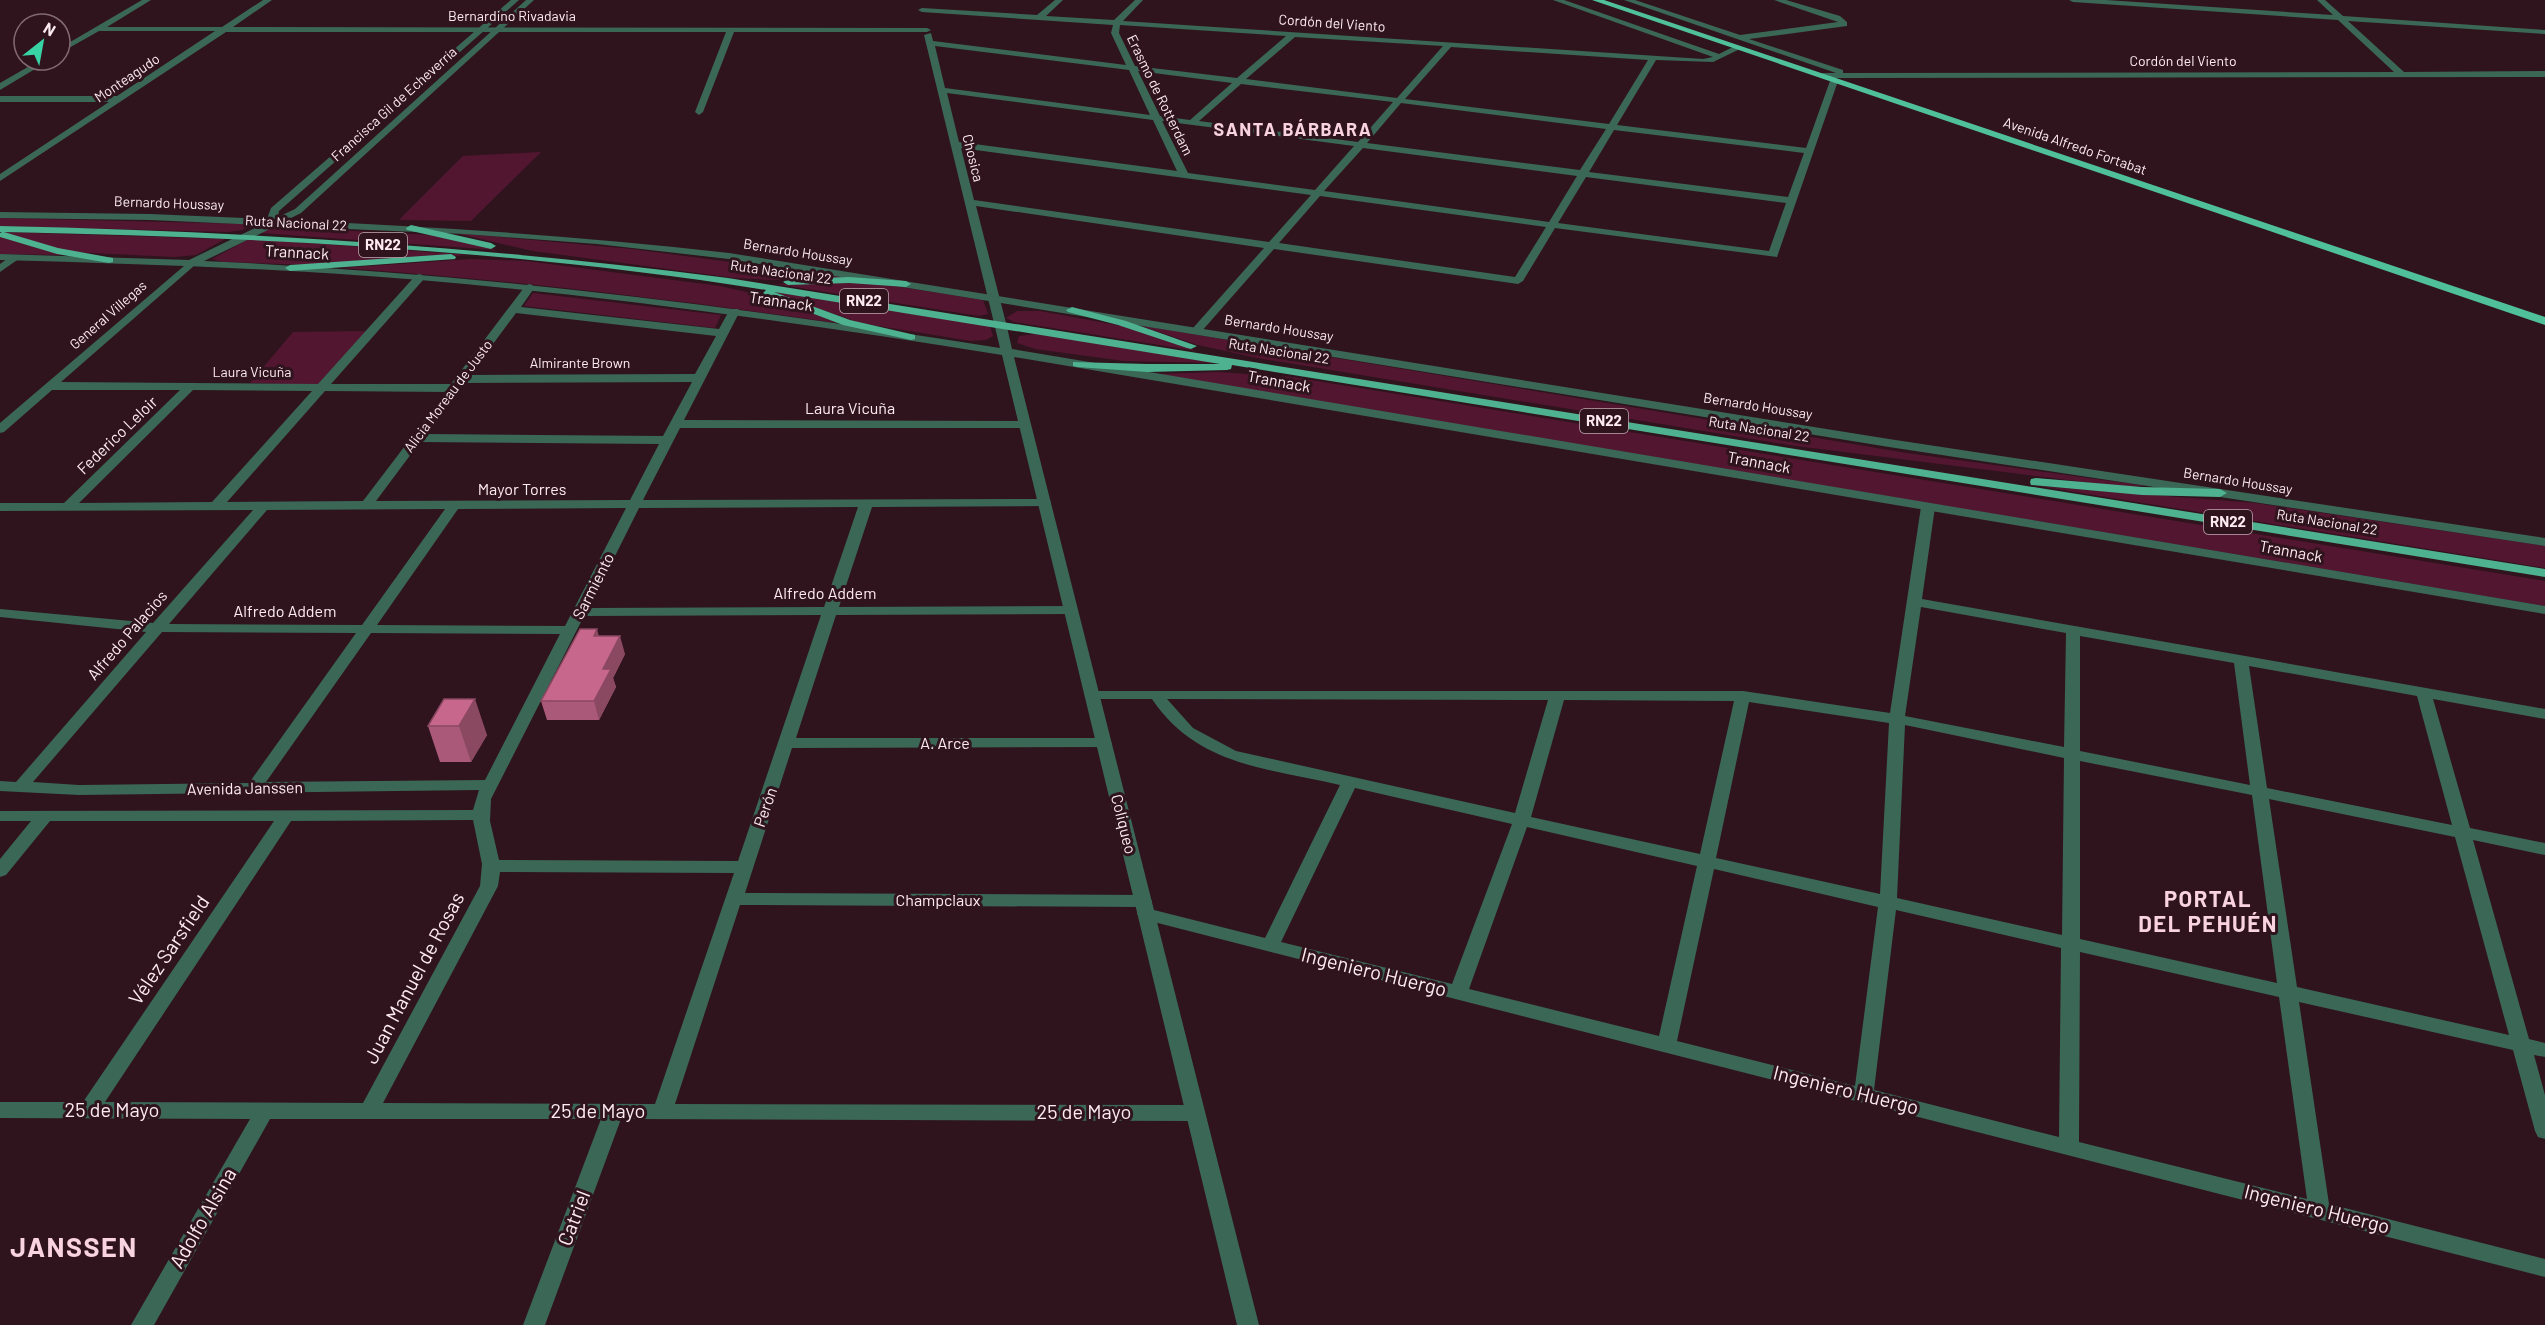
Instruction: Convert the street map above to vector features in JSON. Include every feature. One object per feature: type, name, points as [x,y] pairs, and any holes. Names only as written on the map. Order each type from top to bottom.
[{"type":"highway","name":"Avenida Alfredo Fortabat","points":[[1596,0],[2545,321]]},
{"type":"main road","points":[[411,228],[517,252],[573,261]]},
{"type":"main road","name":"Ruta Nacional 22","points":[[0,229],[243,236],[523,256],[686,275],[1000,323],[2545,573]]},
{"type":"main road","points":[[0,234],[57,251],[109,260]]},
{"type":"main road","points":[[290,268],[448,257],[523,256]]},
{"type":"main road","points":[[686,275],[772,294],[847,323],[910,337]]},
{"type":"main road","points":[[728,281],[849,280],[906,284]]},
{"type":"main road","points":[[1072,310],[1219,353],[1296,371]]},
{"type":"main road","points":[[1077,364],[1147,368],[1273,367]]},
{"type":"main road","points":[[1911,471],[2118,489],[2220,493]]},
{"type":"street","points":[[72,44],[147,0]]},
{"type":"street","name":"Monteagudo","points":[[0,178],[268,0]]},
{"type":"street","name":"Francisca Gil de Echeverría","points":[[272,222],[274,210],[514,0]]},
{"type":"street","name":"Francisca Gil de Echeverría","points":[[243,236],[298,211],[361,151],[530,0]]},
{"type":"street","points":[[1040,17],[1059,0]]},
{"type":"street","name":"Erasmo de Rotterdam","points":[[1139,0],[1117,22],[1115,33],[1184,175]]},
{"type":"street","points":[[1557,0],[1720,57]]},
{"type":"street","points":[[1628,0],[1851,76]]},
{"type":"street","points":[[1738,38],[1844,24],[1837,18],[1778,0]]},
{"type":"street","points":[[2073,0],[2545,32]]},
{"type":"street","points":[[2321,0],[2402,74]]},
{"type":"street","name":"Cordón del Viento","points":[[921,5],[1040,17],[1703,61],[1720,57],[1738,48]]},
{"type":"street","name":"Chosica","points":[[921,5],[1000,323]]},
{"type":"street","name":"Bernardino Rivadavia","points":[[98,29],[927,30]]},
{"type":"street","points":[[699,112],[732,30]]},
{"type":"street","points":[[1191,123],[1293,34]]},
{"type":"street","points":[[930,43],[1810,151]]},
{"type":"street","points":[[1197,330],[1449,44]]},
{"type":"street","points":[[969,202],[1518,281],[1654,57]]},
{"type":"street","points":[[0,87],[26,72]]},
{"type":"street","name":"Cordón del Viento","points":[[1820,76],[2545,74]]},
{"type":"street","points":[[955,144],[1773,255],[1834,81]]},
{"type":"street","points":[[942,90],[1792,201]]},
{"type":"street","points":[[0,99],[120,99]]},
{"type":"street","points":[[340,151],[361,151]]},
{"type":"street","name":"Bernardo Houssay","points":[[0,215],[411,228],[637,245],[777,263],[1898,445],[2545,542]]},
{"type":"street","name":"General Villegas","points":[[0,429],[191,263],[243,236]]},
{"type":"street","name":"Trannack","points":[[0,257],[191,263],[420,277],[530,287],[734,311],[1007,352],[2545,610]]},
{"type":"street","points":[[0,269],[15,258]]},
{"type":"street","points":[[216,506],[420,277]]},
{"type":"street","name":"Alicia Moreau de Justo","points":[[366,506],[530,287]]},
{"type":"street","points":[[513,309],[723,333]]},
{"type":"street","name":"Sarmiento","points":[[480,815],[483,799],[490,785],[734,311]]},
{"type":"street","name":"Coliqueo","points":[[1000,323],[1248,1325]]},
{"type":"street","name":"Almirante Brown","points":[[458,383],[700,378]]},
{"type":"street","name":"Laura Vicuña","points":[[49,386],[322,387],[458,383]]},
{"type":"street","name":"Federico Leloir","points":[[67,507],[190,387]]},
{"type":"street","name":"Laura Vicuña","points":[[676,424],[1025,424]]},
{"type":"street","points":[[416,438],[668,440]]},
{"type":"street","name":"Mayor Torres","points":[[0,507],[1044,502]]},
{"type":"street","name":"Perón","points":[[663,1110],[866,504]]},
{"type":"street","name":"Alfredo Palacios","points":[[19,788],[263,506]]},
{"type":"street","points":[[254,788],[454,506]]},
{"type":"street","points":[[1864,1095],[1888,901],[1897,719],[1928,507]]},
{"type":"street","points":[[1914,602],[2545,714]]},
{"type":"street","name":"Alfredo Addem","points":[[579,612],[1071,610]]},
{"type":"street","name":"Alfredo Addem","points":[[0,613],[95,624],[157,628],[570,630]]},
{"type":"street","points":[[2069,1146],[2073,630]]},
{"type":"street","points":[[2241,661],[2319,1210]]},
{"type":"street","points":[[2424,693],[2545,1131]]},
{"type":"street","points":[[1092,694],[1743,696],[1897,719],[2260,794],[2545,849]]},
{"type":"street","points":[[1156,694],[1169,715],[1194,738],[1231,755],[2545,1050]]},
{"type":"street","points":[[1458,993],[1522,819],[1557,696]]},
{"type":"street","points":[[1667,1045],[1709,861],[1743,696]]},
{"type":"street","name":"A. Arce","points":[[786,743],[1104,743]]},
{"type":"street","points":[[1270,945],[1350,781]]},
{"type":"street","name":"Avenida Janssen","points":[[0,786],[106,790],[490,785]]},
{"type":"street","points":[[85,816],[106,790]]},
{"type":"street","points":[[480,815],[492,866],[744,867]]},
{"type":"street","name":"Avenida Janssen","points":[[0,816],[480,815]]},
{"type":"street","points":[[0,871],[45,816]]},
{"type":"street","name":"Vélez Sarsfield","points":[[89,1110],[286,816]]},
{"type":"street","name":"Juan Manuel de Rosas","points":[[369,1110],[489,886],[492,866]]},
{"type":"street","name":"Champclaux","points":[[734,899],[1144,908]]},
{"type":"street","name":"Ingeniero Huergo","points":[[1144,908],[1270,945],[2545,1268]]},
{"type":"street","name":"25 de Mayo","points":[[0,1110],[1195,1113]]},
{"type":"street","name":"Adolfo Alsina","points":[[142,1325],[265,1110]]},
{"type":"street","name":"Catriel","points":[[534,1325],[614,1111]]},
{"type":"shaded area","points":[[541,152],[471,221],[399,220],[463,156]]},
{"type":"shaded area","points":[[0,218],[247,224],[250,226],[228,232],[0,226]]},
{"type":"shaded area","points":[[273,227],[433,235],[497,250],[261,233]]},
{"type":"shaded area","points":[[3,232],[225,239],[196,255],[174,257],[69,252]]},
{"type":"shaded area","points":[[455,233],[632,249],[850,278],[774,280],[735,278],[533,251]]},
{"type":"shaded area","points":[[0,237],[62,255],[0,254]]},
{"type":"shaded area","points":[[247,240],[469,255],[312,265],[223,262],[212,259]]},
{"type":"shaded area","points":[[471,259],[526,261],[720,286],[777,299],[837,323],[589,291],[340,268]]},
{"type":"shaded area","points":[[844,282],[888,285],[983,300],[988,314],[979,316],[775,284]]},
{"type":"shaded area","points":[[766,290],[990,326],[993,336],[986,340],[971,341],[860,323]]},
{"type":"shaded area","points":[[533,293],[721,315],[715,328],[524,306]]},
{"type":"shaded area","points":[[1017,311],[1040,311],[1122,326],[1197,351],[1014,322],[1006,318]]},
{"type":"shaded area","points":[[1138,325],[1907,453],[2147,486],[2115,486],[1796,446],[1257,358],[1198,345]]},
{"type":"shaded area","points":[[366,331],[318,385],[250,383],[293,332]]},
{"type":"shaded area","points":[[1035,334],[1221,363],[1124,361],[1035,349],[1017,343],[1019,336]]},
{"type":"shaded area","points":[[1219,372],[1292,377],[2545,581],[2545,606],[1156,374]]},
{"type":"shaded area","points":[[2038,486],[2255,503],[2545,546],[2545,568]]},
{"type":"building","points":[[580,629],[597,629],[594,636],[620,636],[603,669],[611,669],[594,701],[541,701]]},
{"type":"building","points":[[444,699],[475,699],[459,726],[428,726]]},
{"type":"district","name":"SANTA BÁRBARA","points":[[1293,130]]},
{"type":"district","name":"PORTAL DEL PEHUÉN","points":[[2208,912]]},
{"type":"district","name":"JANSSEN","points":[[74,1248]]}]
